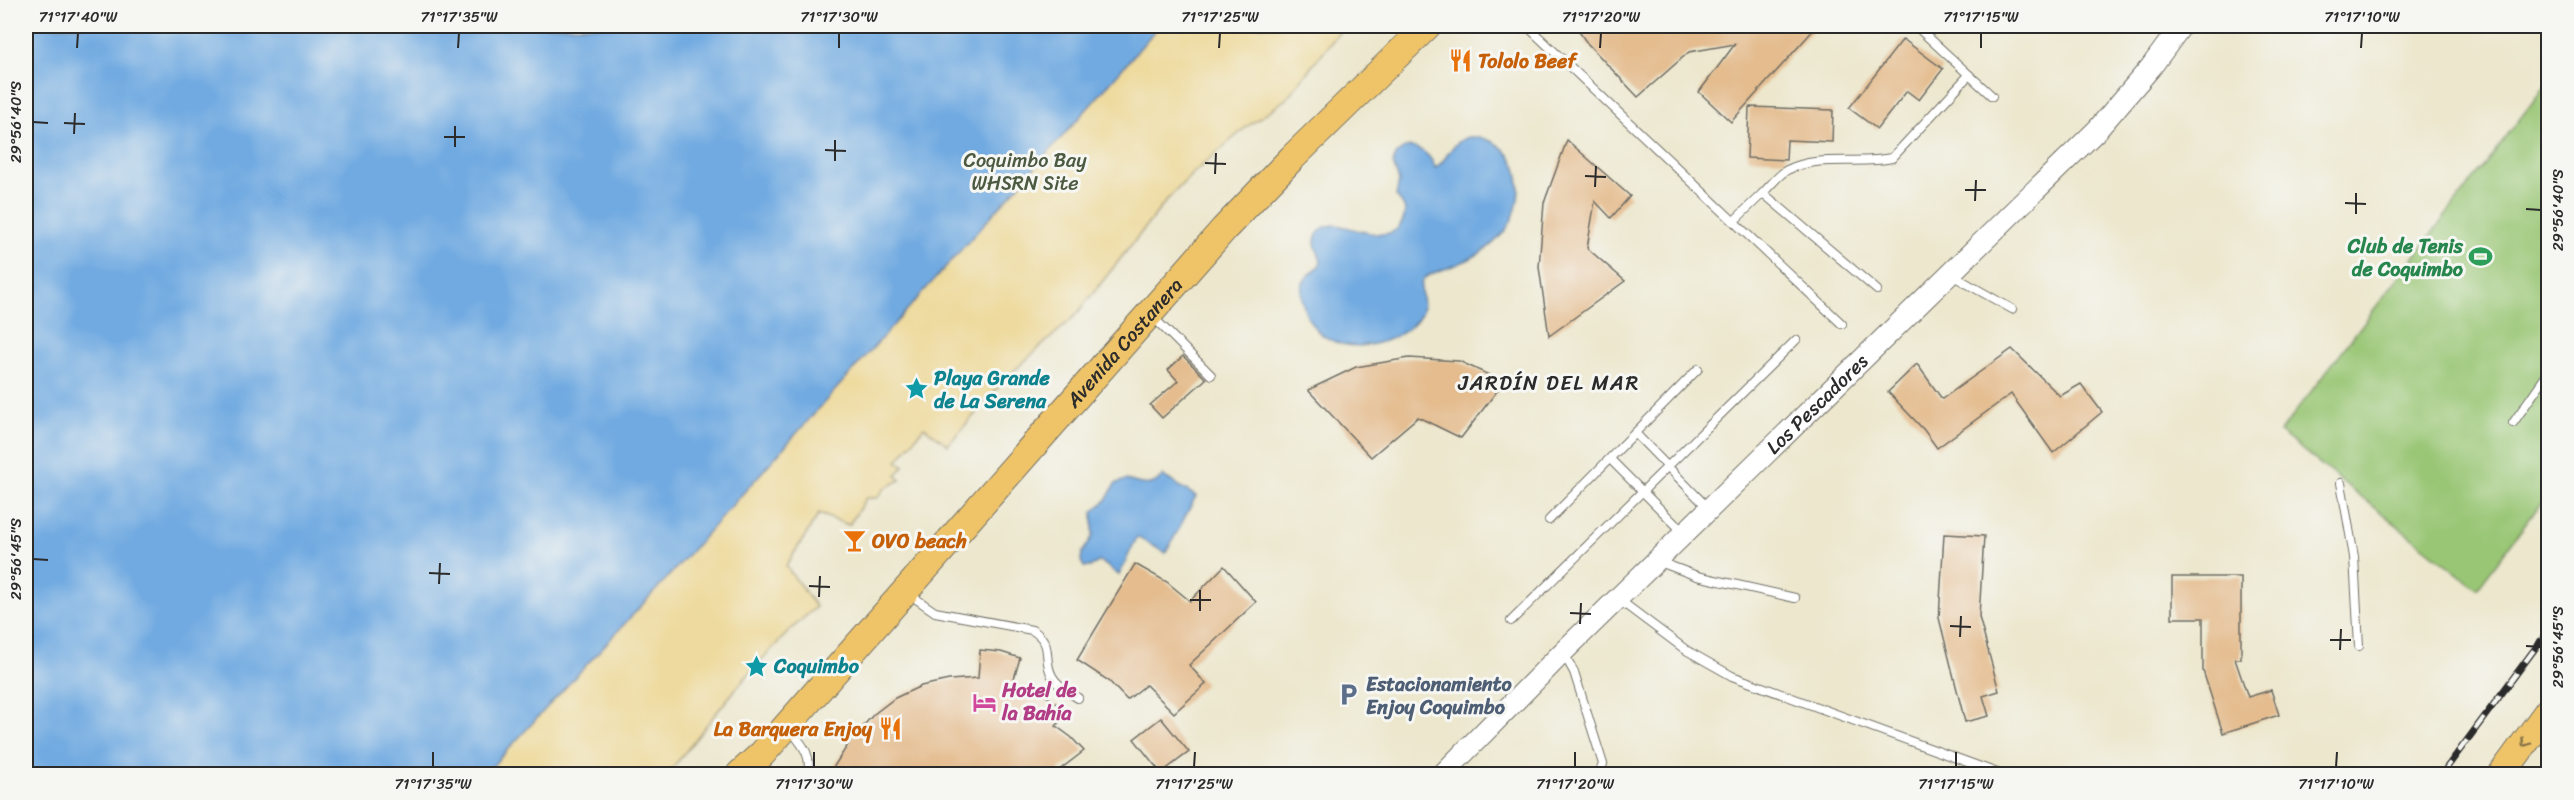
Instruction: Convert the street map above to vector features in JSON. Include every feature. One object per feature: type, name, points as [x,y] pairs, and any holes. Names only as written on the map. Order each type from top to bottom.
[{"type":"main road","name":"Avenida Costanera","points":[[740,774],[756,764],[787,725],[1224,229],[1292,158],[1427,26]]},
{"type":"main road","points":[[2502,774],[2548,711]]},
{"type":"street","name":"Los Pescadores","points":[[1443,774],[1563,652],[2097,130],[2151,67],[2181,26]]},
{"type":"lane","points":[[1527,26],[1842,324]]},
{"type":"lane","points":[[1916,26],[1992,96]]},
{"type":"lane","points":[[1734,221],[1786,171],[1810,162],[1875,162],[1892,158],[1969,75]]},
{"type":"lane","points":[[1763,193],[1876,290]]},
{"type":"lane","points":[[1950,274],[2012,309]]},
{"type":"lane","points":[[1150,313],[1211,375]]},
{"type":"lane","points":[[1511,621],[1796,340]]},
{"type":"lane","points":[[1549,520],[1698,369]]},
{"type":"lane","points":[[2513,423],[2548,373]]},
{"type":"lane","points":[[1635,433],[1709,509]]},
{"type":"lane","points":[[1610,459],[1685,533]]},
{"type":"lane","points":[[2341,483],[2354,558],[2359,646]]},
{"type":"lane","points":[[1656,561],[1697,576],[1795,598]]},
{"type":"lane","points":[[905,591],[935,612],[1032,630],[1042,636],[1048,649],[1050,674],[1057,683],[1078,698]]},
{"type":"lane","points":[[1618,599],[1686,650],[1732,676],[2000,774]]},
{"type":"lane","points":[[1563,652],[1574,672],[1604,764],[1599,774]]},
{"type":"lane","points":[[787,725],[807,754],[810,762],[807,774]]},
{"type":"green space","name":"Club de Tenis de Coquimbo","points":[[2548,82],[2548,494],[2477,589],[2280,432]]},
{"type":"sand","name":"Playa Grande de La Serena","points":[[1159,26],[1344,26],[1286,99],[1245,128],[1191,175],[1167,200],[1075,316],[1008,376],[948,445],[924,427],[897,461],[904,466],[896,475],[901,480],[886,487],[877,498],[866,498],[849,525],[819,514],[786,566],[816,607],[756,666],[668,774],[485,774],[668,577]]},
{"type":"water","points":[[26,26],[1159,26],[668,577],[485,774],[26,774]]},
{"type":"water","points":[[1469,137],[1481,138],[1498,145],[1512,159],[1518,173],[1518,199],[1505,231],[1479,254],[1424,278],[1421,288],[1423,304],[1420,315],[1404,331],[1375,344],[1359,346],[1330,340],[1318,331],[1308,318],[1303,302],[1302,286],[1321,262],[1315,243],[1316,236],[1325,228],[1334,225],[1382,234],[1398,228],[1405,212],[1404,206],[1396,196],[1399,181],[1393,164],[1396,155],[1407,147],[1421,150],[1432,161],[1435,168],[1457,144]]},
{"type":"water","points":[[1163,476],[1196,496],[1166,553],[1137,537],[1119,575],[1100,561],[1090,567],[1084,567],[1081,561],[1082,553],[1093,536],[1093,512],[1107,499],[1115,484],[1125,480],[1149,484]]},
{"type":"building","points":[[1575,26],[1817,26],[1731,122],[1699,92],[1735,44],[1689,52],[1638,97],[1587,43]]},
{"type":"building","points":[[1903,39],[1943,69],[1919,100],[1907,91],[1877,129],[1849,108]]},
{"type":"building","points":[[1749,107],[1833,110],[1832,142],[1787,140],[1786,160],[1747,158]]},
{"type":"building","points":[[1567,140],[1630,196],[1611,218],[1595,201],[1587,248],[1625,281],[1549,336],[1539,267],[1544,203]]},
{"type":"building","points":[[2012,349],[2060,396],[2081,384],[2102,412],[2053,453],[2011,394],[1937,448],[1924,430],[1888,392],[1917,364],[1942,399]]},
{"type":"building","points":[[1183,356],[1206,379],[1162,418],[1150,405],[1178,381],[1168,370]]},
{"type":"building","points":[[1409,358],[1459,361],[1504,382],[1461,438],[1418,417],[1371,457],[1308,390],[1356,367]]},
{"type":"building","points":[[1944,534],[1984,536],[1979,617],[1999,691],[1983,696],[1989,716],[1965,722],[1939,618]]},
{"type":"building","points":[[1135,564],[1167,582],[1190,601],[1224,566],[1256,602],[1189,665],[1206,684],[1174,713],[1146,685],[1127,700],[1109,681],[1077,660]]},
{"type":"building","points":[[2172,577],[2241,577],[2241,659],[2235,659],[2248,697],[2271,690],[2279,715],[2223,733],[2203,671],[2203,618],[2172,618]]},
{"type":"building","points":[[980,650],[1001,652],[1020,658],[1013,682],[1042,693],[1068,712],[1056,726],[1084,751],[1054,774],[829,774],[853,737],[874,714],[895,698],[921,686],[949,680],[978,678]]},
{"type":"building","points":[[1161,718],[1189,752],[1161,773],[1134,739]]},
{"type":"railway","points":[[2442,774],[2548,631]]},
{"type":"place","name":"Tololo Beef","points":[[1460,61]]},
{"type":"place","name":"Club de Tenis de Coquimbo","points":[[2481,257]]},
{"type":"place","name":"Playa Grande de La Serena","points":[[916,389]]},
{"type":"place","name":"OVO beach","points":[[854,541]]},
{"type":"place","name":"Coquimbo","points":[[756,666]]},
{"type":"place","name":"Estacionamiento Enjoy Coquimbo","points":[[1348,695]]},
{"type":"place","name":"Hotel de la Bahía","points":[[984,702]]},
{"type":"place","name":"La Barquera Enjoy","points":[[890,729]]},
{"type":"district","name":"JARDÍN DEL MAR","points":[[1549,383]]},
{"type":"park label","name":"Coquimbo Bay WHSRN Site","points":[[1025,172]]}]
